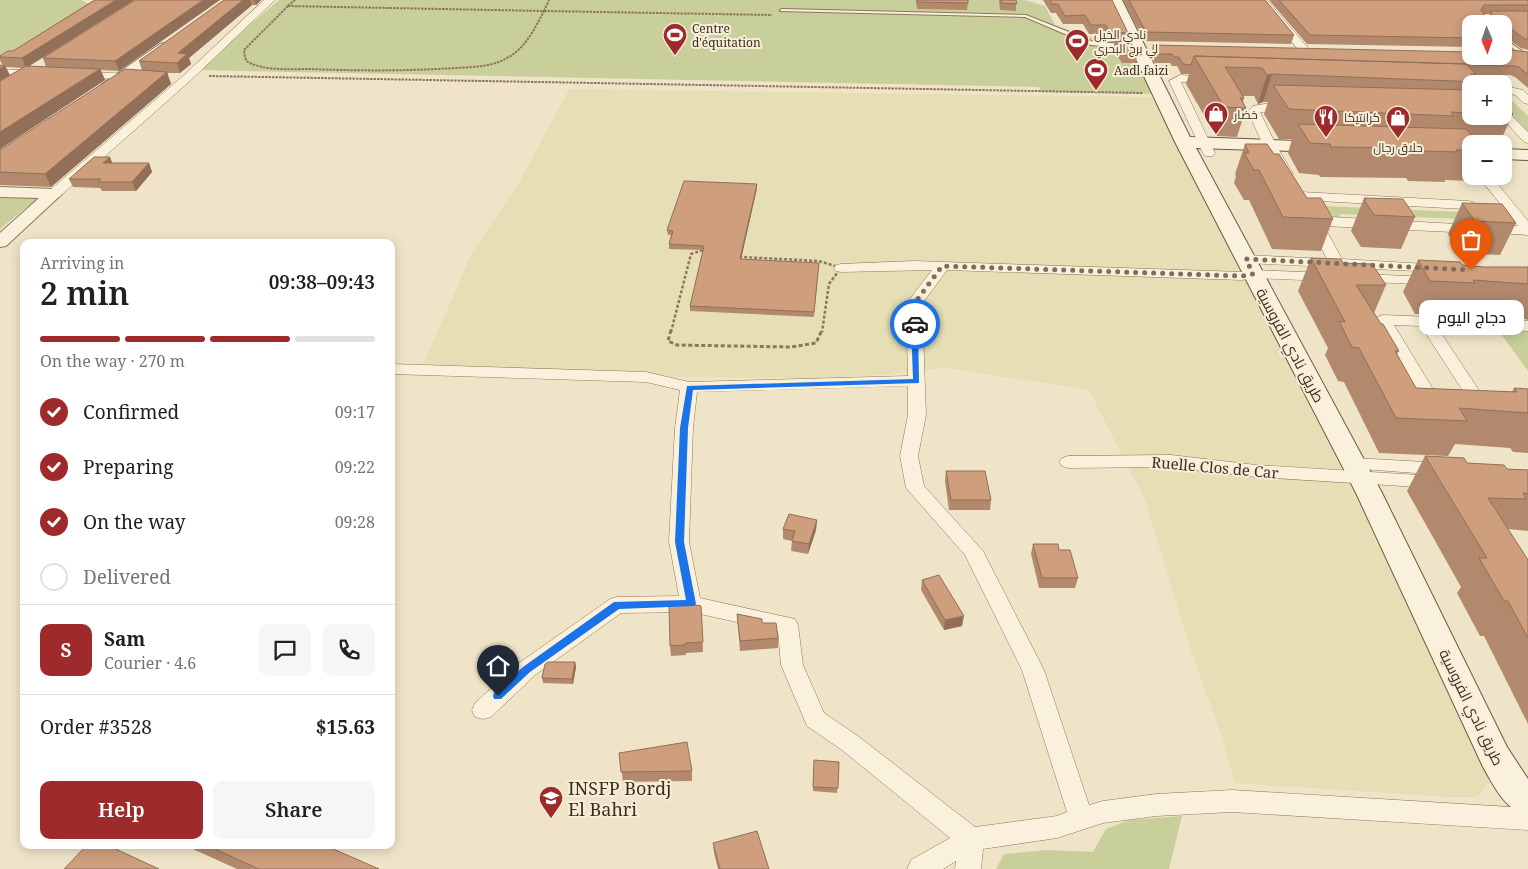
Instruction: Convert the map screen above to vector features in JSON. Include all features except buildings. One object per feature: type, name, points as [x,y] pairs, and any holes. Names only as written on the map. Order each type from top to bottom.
[{"type":"main road","name":"طريق نادي الفروسية","points":[[1115,0],[1147,48],[1161,93],[1197,148],[1249,266],[1358,471],[1495,757],[1523,791]]},
{"type":"main road","points":[[1288,50],[1310,51]]},
{"type":"main road","points":[[1512,54],[1526,55]]},
{"type":"main road","points":[[1197,148],[1337,153]]},
{"type":"main road","points":[[1512,154],[1528,155]]},
{"type":"main road","points":[[1512,163],[1528,164]]},
{"type":"street","points":[[0,242],[187,78],[270,0]]},
{"type":"street","points":[[1262,0],[1310,51]]},
{"type":"street","points":[[92,92],[175,36]]},
{"type":"street","points":[[15,82],[29,73],[46,68]]},
{"type":"street","points":[[0,72],[29,73]]},
{"type":"street","points":[[65,74],[150,77]]},
{"type":"street","points":[[169,78],[187,78]]},
{"type":"street","points":[[1197,148],[1174,80],[1180,78],[1223,80]]},
{"type":"street","points":[[1512,91],[1519,92],[1528,101]]},
{"type":"street","points":[[1303,109],[1263,107],[1255,110],[1273,150],[1301,196],[1337,263]]},
{"type":"street","points":[[1512,124],[1528,138]]},
{"type":"street","points":[[1491,185],[1528,231]]},
{"type":"street","points":[[0,192],[54,194]]},
{"type":"street","points":[[1301,196],[1468,205],[1502,230]]},
{"type":"street","points":[[1315,222],[1528,231]]},
{"type":"street","points":[[1337,263],[1451,275],[1249,266],[1337,263]]},
{"type":"street","points":[[842,268],[914,265],[1242,276],[1249,266]]},
{"type":"street","points":[[942,266],[914,304],[917,415],[909,456],[916,488],[973,551],[1029,661],[1081,818]]},
{"type":"street","points":[[1499,405],[1430,398],[1383,320],[1528,326]]},
{"type":"street","points":[[1426,322],[1480,404]]},
{"type":"street","points":[[395,369],[646,377],[690,387],[917,382]]},
{"type":"street","points":[[690,387],[684,428],[679,542],[691,604]]},
{"type":"street","name":"Ruelle Clos de Car","points":[[1068,462],[1171,461],[1256,471],[1358,471],[1455,477]]},
{"type":"street","points":[[483,710],[527,670],[617,605],[691,604],[788,625],[792,665],[815,719],[850,742],[971,839]]},
{"type":"street","points":[[920,869],[971,839],[1057,827],[1103,812],[1156,805],[1232,801],[1528,819]]},
{"type":"street","points":[[968,869],[971,839]]},
{"type":"lane","points":[[782,10],[1026,16],[1093,44],[1147,48]]},
{"type":"lane","points":[[1512,45],[1526,55]]},
{"type":"path","points":[[295,0],[244,50],[245,59],[249,63],[272,68],[416,72],[492,64],[508,58],[524,46],[550,0]]},
{"type":"path","points":[[288,6],[782,16],[782,10]]},
{"type":"path","points":[[187,78],[202,76],[1161,93]]},
{"type":"path","points":[[703,250],[742,256],[819,262],[842,268],[830,283],[822,335],[816,344],[791,347],[692,346],[677,345],[668,341],[691,254],[696,251],[703,250]]},
{"type":"shaded area","points":[[569,89],[1151,97],[1159,107],[1275,333],[1300,388],[1363,511],[1490,782],[1477,797],[1449,797],[1235,783],[1221,734],[1191,651],[1145,500],[1089,390],[946,368],[880,375],[815,378],[677,377],[423,365],[472,253],[520,181]]},
{"type":"green space","points":[[0,0],[81,0],[94,6],[0,62]]},
{"type":"green space","name":"Centre d'équitation","points":[[279,0],[1025,0],[1045,6],[1055,25],[1089,37],[1130,41],[1153,90],[1150,94],[1041,92],[1039,87],[197,70]]},
{"type":"green space","points":[[1512,101],[1528,116],[1528,133],[1512,118]]},
{"type":"green space","points":[[0,196],[38,198],[0,229]]},
{"type":"green space","points":[[1324,206],[1461,212],[1463,219],[1339,214],[1343,220],[1329,214]]},
{"type":"green space","points":[[1498,330],[1528,331],[1528,371]]},
{"type":"green space","points":[[1182,816],[1169,869],[996,869],[1004,854],[1046,850],[1093,852],[1106,829],[1129,820]]},
{"type":"way so far","points":[[915,324],[914,304],[942,266],[1242,276],[1253,274],[1246,259],[1471,270]]},
{"type":"place","name":"Centre d'équitation","points":[[675,56]]},
{"type":"place","name":"نادي الخيل لي برج البحري","points":[[1077,62]]},
{"type":"place","name":"Aadl faizi","points":[[1096,91]]},
{"type":"place","name":"خضار","points":[[1216,135]]},
{"type":"place","name":"كرانتيكا","points":[[1326,138]]},
{"type":"place","name":"حلاق رجال","points":[[1398,139]]},
{"type":"place","name":"دجاج اليوم","points":[[1471,270]]},
{"type":"place","name":"INSFP Bordj El Bahri","points":[[551,819]]},
{"type":"route","points":[[498,696],[527,670],[617,605],[691,604],[679,542],[684,428],[690,387],[917,382],[915,324]]}]
